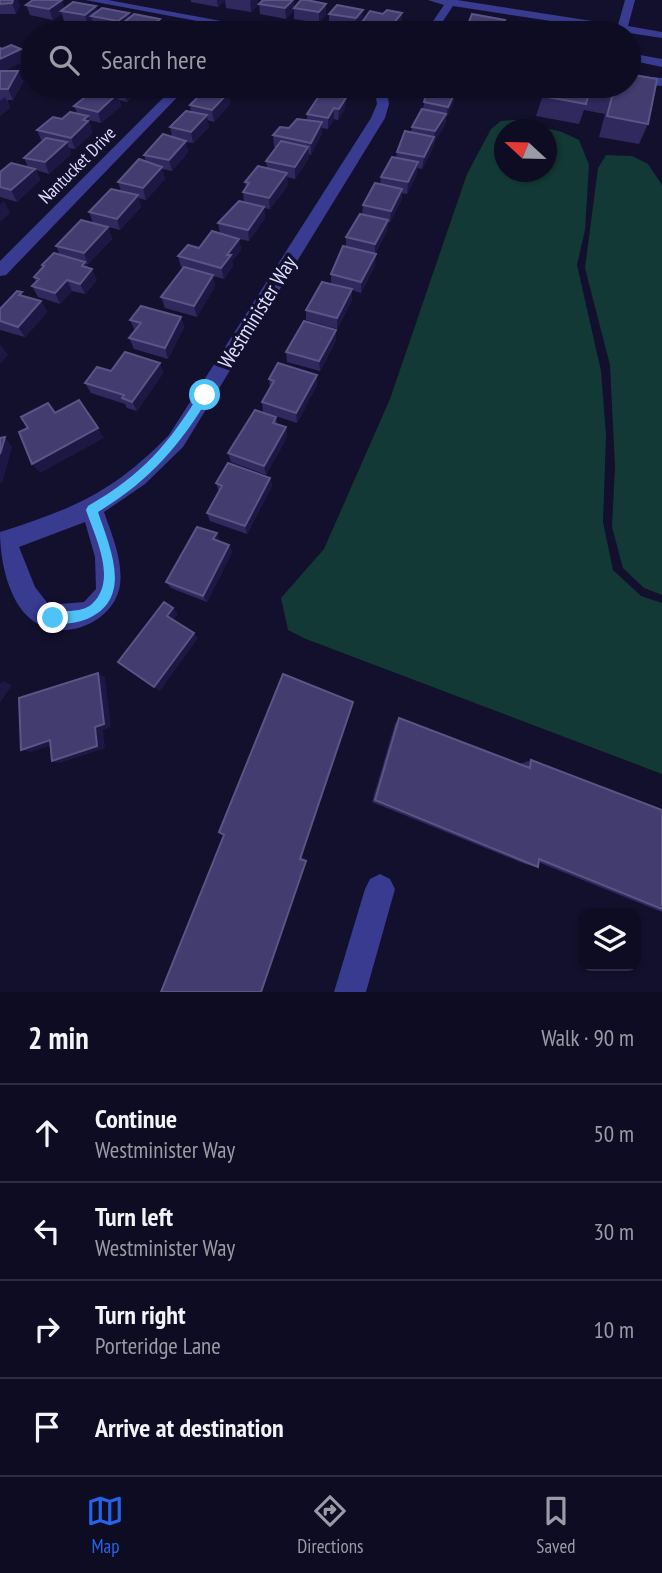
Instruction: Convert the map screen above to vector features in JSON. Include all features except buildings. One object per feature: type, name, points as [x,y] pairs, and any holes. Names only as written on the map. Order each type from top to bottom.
[{"type":"street","points":[[90,0],[194,21]]},
{"type":"street","points":[[433,0],[568,21]]},
{"type":"street","points":[[624,21],[630,0]]},
{"type":"street","points":[[438,21],[451,1]]},
{"type":"street","points":[[641,32],[662,35]]},
{"type":"street","points":[[641,59],[662,63]]},
{"type":"street","points":[[641,80],[662,82]]},
{"type":"street","name":"Nantucket Drive","points":[[0,271],[170,98]]},
{"type":"street","name":"Westminister Way","points":[[3,541],[66,522],[120,494],[152,467],[176,441],[378,118],[383,104],[382,98]]},
{"type":"street","points":[[3,541],[23,587],[37,611],[53,618],[77,616],[96,609],[110,584],[110,563],[92,510]]},
{"type":"street","points":[[350,992],[380,889]]},
{"type":"green space","points":[[494,127],[494,182],[557,182],[557,131],[579,140],[589,165],[585,230],[577,265],[601,371],[606,435],[603,522],[613,570],[641,596],[662,603],[662,774],[288,630],[281,598],[324,549],[390,399],[467,174]]},
{"type":"green space","points":[[606,155],[632,156],[648,164],[662,185],[662,595],[644,588],[623,568],[612,527],[615,467],[610,365],[585,268],[598,168]]},
{"type":"route","points":[[53,618],[77,616],[96,609],[110,584],[110,563],[92,510],[120,494],[152,467],[176,441],[205,395]]}]
